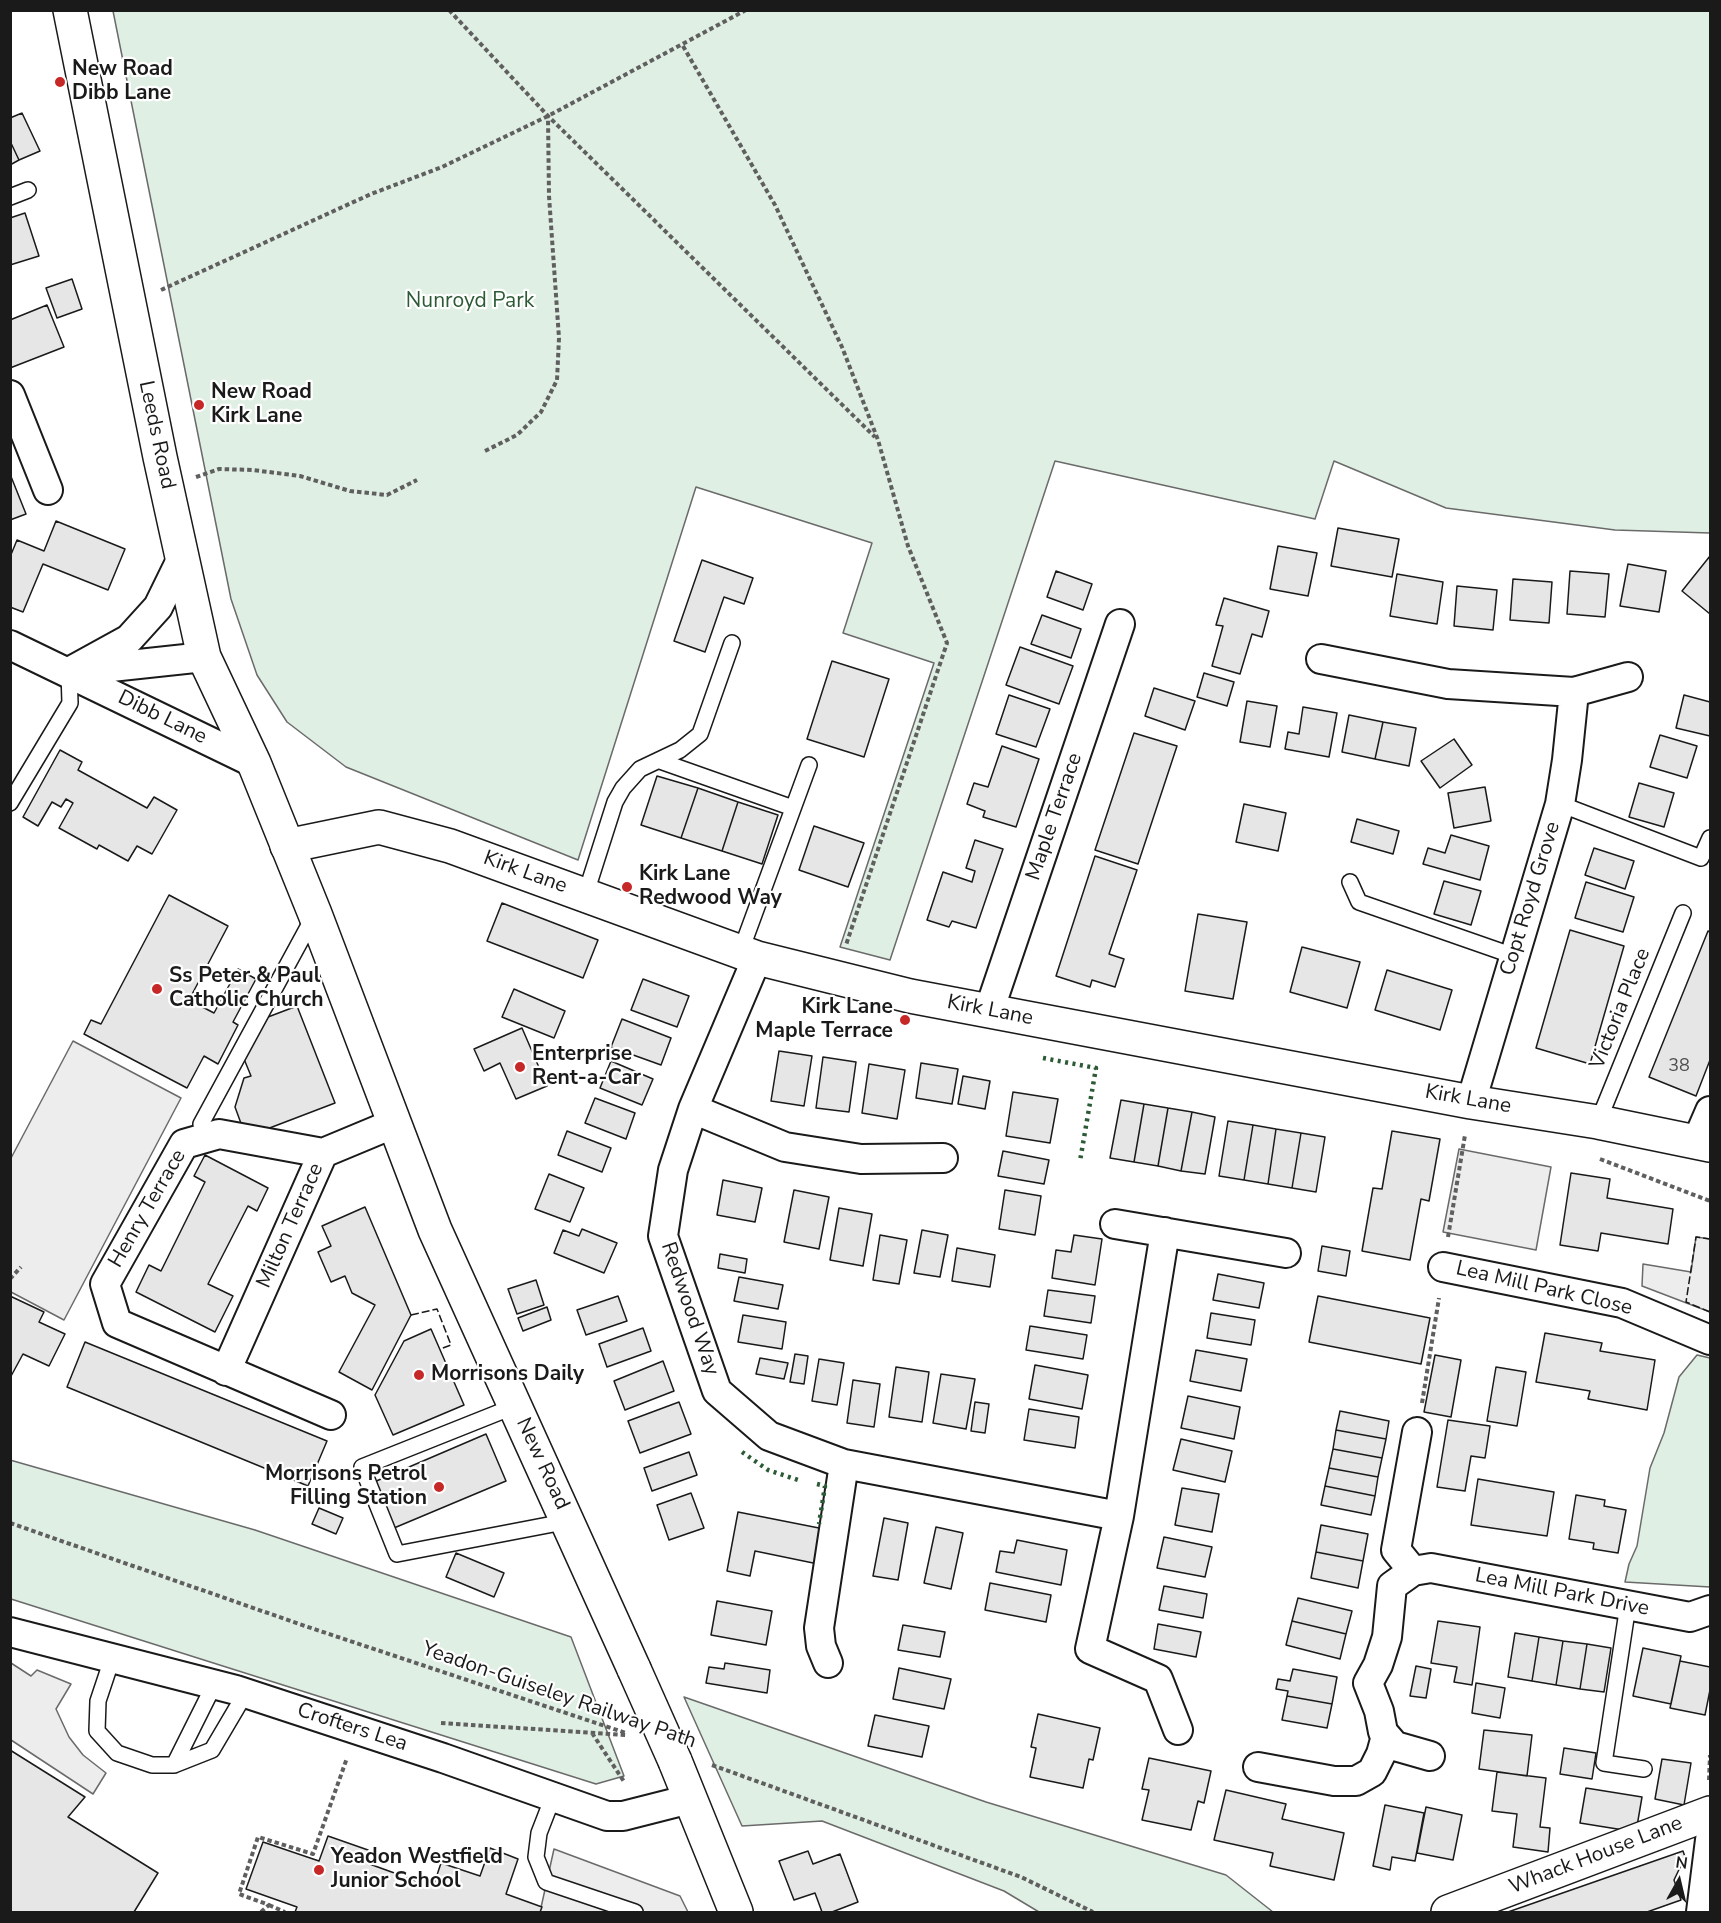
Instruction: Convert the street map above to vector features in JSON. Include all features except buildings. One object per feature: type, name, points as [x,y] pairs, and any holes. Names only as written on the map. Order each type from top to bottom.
[{"type":"main road","name":"Leeds Road","points":[[70,10],[204,657],[254,764],[287,846]]},
{"type":"main road","name":"Kirk Lane","points":[[287,846],[379,827],[450,846],[748,956],[835,978],[989,1011],[1471,1102],[1598,1122],[1704,1143]]},
{"type":"main road","name":"New Road","points":[[287,846],[435,1230],[569,1521],[675,1761],[736,1912]]},
{"type":"main road","name":"Whack House Lane","points":[[1448,1912],[1710,1813]]},
{"type":"street","points":[[10,396],[48,490]]},
{"type":"street","points":[[69,672],[129,639],[158,607],[183,556]]},
{"type":"street","name":"Maple Terrace","points":[[989,1011],[1120,624]]},
{"type":"street","name":"Dibb Lane","points":[[10,645],[254,764]]},
{"type":"street","name":"Dibb Lane","points":[[69,672],[204,657]]},
{"type":"street","points":[[1321,659],[1448,684],[1574,692],[1628,677]]},
{"type":"street","name":"Copt Royd Grove","points":[[1471,1102],[1560,804],[1574,692]]},
{"type":"street","name":"Redwood Way","points":[[748,956],[673,1170],[663,1236],[717,1391],[769,1436],[844,1464],[1119,1516]]},
{"type":"street","points":[[693,1109],[785,1147],[861,1159],[942,1158]]},
{"type":"street","points":[[1704,1143],[1710,1112]]},
{"type":"street","name":"Milton Terrace","points":[[226,1371],[323,1153],[395,1123]]},
{"type":"street","name":"Henry Terrace","points":[[323,1153],[219,1134],[184,1144],[105,1284],[117,1323],[331,1415]]},
{"type":"street","points":[[1115,1224],[1286,1253]]},
{"type":"street","points":[[1165,1232],[1119,1516],[1090,1649],[1158,1679],[1178,1730]]},
{"type":"street","name":"Lea Mill Park Close","points":[[1443,1267],[1622,1303],[1710,1340]]},
{"type":"street","points":[[1417,1432],[1396,1550],[1413,1571],[1392,1586],[1387,1637],[1378,1665],[1368,1683],[1386,1736],[1395,1746],[1430,1756]]},
{"type":"street","points":[[828,1663],[821,1646],[819,1628],[844,1464]]},
{"type":"street","name":"Lea Mill Park Drive","points":[[1413,1571],[1431,1568],[1690,1617],[1710,1610]]},
{"type":"street","name":"Crofters Lea","points":[[10,1632],[244,1694],[421,1750],[607,1816],[623,1816],[690,1798]]},
{"type":"street","points":[[1258,1767],[1334,1781],[1356,1781],[1372,1772],[1381,1754],[1386,1736]]},
{"type":"street","points":[[1700,1912],[1710,1840]]},
{"type":"lane","points":[[10,196],[28,190]]},
{"type":"lane","points":[[585,896],[615,802],[623,788],[640,769],[680,750],[700,734],[732,643]]},
{"type":"lane","points":[[10,803],[70,703],[69,672]]},
{"type":"lane","points":[[660,761],[794,808]]},
{"type":"lane","points":[[748,956],[809,765]]},
{"type":"lane","points":[[1560,804],[1701,858],[1710,838]]},
{"type":"lane","points":[[1350,882],[1359,902],[1514,956]]},
{"type":"lane","name":"Victoria Place","points":[[1598,1122],[1683,913]]},
{"type":"lane","points":[[201,1124],[315,914]]},
{"type":"lane","points":[[515,1406],[362,1467],[397,1554],[569,1521]]},
{"type":"lane","points":[[1628,1605],[1604,1763],[1644,1769]]},
{"type":"lane","points":[[111,1659],[98,1701],[97,1731],[117,1753],[152,1765],[174,1765],[212,1750],[244,1694]]},
{"type":"lane","points":[[174,1765],[214,1685]]},
{"type":"lane","points":[[552,1797],[539,1833],[536,1857],[546,1882],[635,1912]]},
{"type":"path","points":[[449,10],[548,116],[878,440]]},
{"type":"path","points":[[130,304],[371,194],[442,167],[548,116],[683,46],[746,10]]},
{"type":"path","points":[[683,46],[775,205],[842,347],[878,440],[908,546],[947,643],[835,978]]},
{"type":"path","points":[[485,451],[517,435],[541,412],[558,380],[559,338],[549,196],[548,116]]},
{"type":"path","points":[[167,486],[219,469],[300,476],[350,491],[387,495],[417,480]]},
{"type":"path","points":[[1417,1432],[1471,1102]]},
{"type":"path","points":[[10,1279],[21,1268]]},
{"type":"path","name":"Yeadon-Guiseley Railway Path","points":[[10,1523],[293,1622],[632,1736],[592,1733]]},
{"type":"path","points":[[421,1750],[428,1722],[592,1733],[644,1811]]},
{"type":"path","points":[[285,1912],[238,1894],[258,1837],[313,1854],[357,1730]]},
{"type":"path","points":[[1710,1755],[1707,1773],[1710,1790]]},
{"type":"path","name":"Yeadon-Guiseley Railway Path","points":[[710,1764],[1022,1877],[1092,1912]]},
{"type":"path","points":[[261,1912],[269,1905]]},
{"type":"green space","name":"Nunroyd Park","points":[[113,11],[1710,11],[1710,533],[1615,530],[1446,508],[1334,461],[1315,519],[1055,461],[890,960],[840,947],[934,663],[843,633],[872,543],[696,487],[578,860],[346,767],[287,722],[257,675],[231,599]]},
{"type":"green space","points":[[1697,1355],[1710,1358],[1710,1587],[1625,1582],[1629,1564],[1637,1546],[1650,1468],[1664,1433],[1679,1377]]},
{"type":"green space","points":[[10,1460],[255,1530],[571,1637],[624,1776],[596,1784],[11,1599]]},
{"type":"green space","points":[[684,1697],[986,1802],[1226,1875],[1273,1912],[1039,1912],[1004,1891],[822,1821],[742,1826]]},
{"type":"shaded area","points":[[73,1041],[181,1098],[64,1320],[11,1292],[10,1160]]},
{"type":"shaded area","points":[[1459,1149],[1551,1167],[1536,1250],[1443,1232]]},
{"type":"shaded area","points":[[1696,1237],[1710,1239],[1710,1312],[1642,1286],[1643,1264],[1691,1272]]},
{"type":"shaded area","points":[[11,1663],[31,1676],[37,1670],[71,1684],[56,1709],[69,1737],[83,1755],[106,1773],[93,1794],[11,1740]]},
{"type":"shaded area","points":[[554,1849],[680,1896],[688,1912],[540,1912]]},
{"type":"hedge","points":[[1043,1058],[1096,1068],[1080,1161]]},
{"type":"hedge","points":[[742,1452],[768,1470],[798,1480]]},
{"type":"hedge","points":[[817,1484],[825,1486],[819,1524]]},
{"type":"fence","points":[[1710,1239],[1696,1237],[1686,1302],[1710,1312]]},
{"type":"fence","points":[[411,1315],[437,1309],[451,1345],[440,1349]]},
{"type":"place","name":"New Road Dibb Lane","points":[[60,82]]},
{"type":"place","name":"New Road Kirk Lane","points":[[199,405]]},
{"type":"place","name":"Kirk Lane Redwood Way","points":[[627,887]]},
{"type":"place","name":"Ss Peter & Paul Catholic Church","points":[[157,989]]},
{"type":"place","name":"Kirk Lane Maple Terrace","points":[[905,1020]]},
{"type":"place","name":"Enterprise Rent-a-Car","points":[[520,1067]]},
{"type":"place","name":"Morrisons Daily","points":[[419,1375]]},
{"type":"place","name":"Morrisons Petrol Filling Station","points":[[439,1487]]},
{"type":"place","name":"Yeadon Westfield Junior School","points":[[319,1870]]}]
